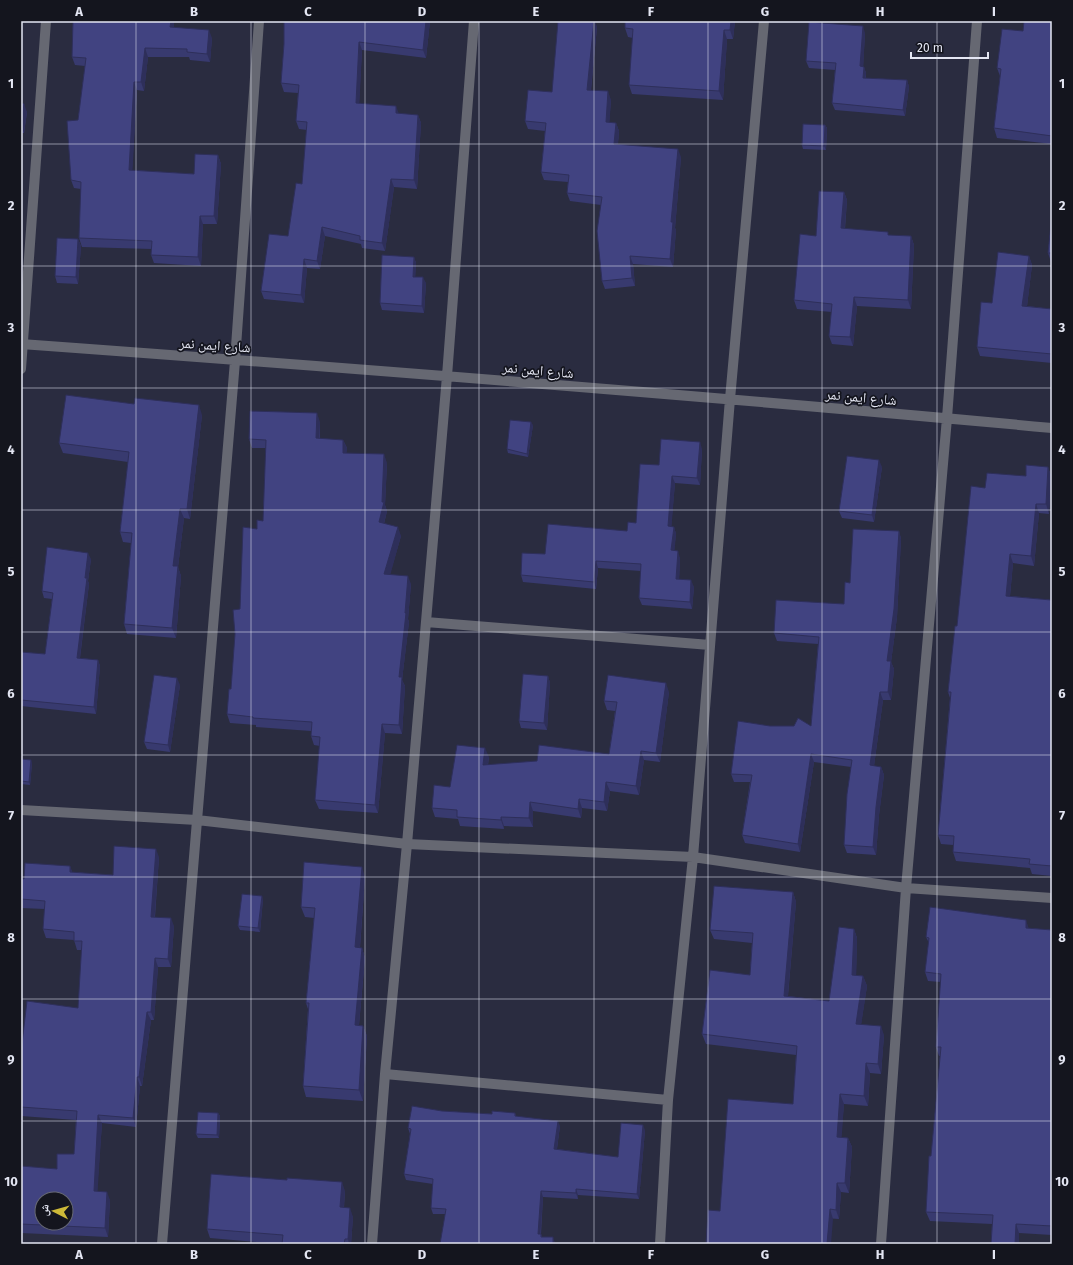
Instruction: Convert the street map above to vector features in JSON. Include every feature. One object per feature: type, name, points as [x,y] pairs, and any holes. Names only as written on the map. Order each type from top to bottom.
[{"type":"street","points":[[21,369],[46,21]]},
{"type":"street","points":[[162,1244],[235,361],[259,21]]},
{"type":"street","points":[[372,1244],[385,1074],[407,844],[447,376],[474,21]]},
{"type":"street","points":[[660,1244],[668,1100],[693,857],[730,399],[764,21]]},
{"type":"street","points":[[881,1244],[906,888],[947,418],[977,21]]},
{"type":"street","name":"شارع ايمن نمر","points":[[22,344],[730,399],[1052,428]]},
{"type":"street","points":[[426,622],[710,645]]},
{"type":"street","points":[[21,810],[197,820],[407,844],[693,857],[906,888],[1052,898]]},
{"type":"street","points":[[385,1074],[668,1100]]},
{"type":"building","points":[[73,21],[171,21],[170,27],[209,30],[207,54],[187,52],[187,49],[145,48],[141,82],[134,82],[129,170],[194,174],[195,154],[218,155],[214,216],[200,216],[198,257],[151,255],[152,241],[79,238],[81,182],[71,180],[67,121],[78,120],[86,58],[72,57]]},
{"type":"building","points":[[284,21],[426,21],[423,50],[359,42],[356,103],[396,106],[396,113],[418,115],[414,180],[391,179],[382,243],[360,240],[360,236],[322,227],[317,261],[304,259],[301,295],[261,291],[269,234],[288,236],[296,183],[302,184],[307,122],[296,121],[299,85],[281,83]]},
{"type":"building","points":[[558,21],[594,21],[587,90],[608,91],[606,122],[616,123],[614,144],[678,149],[671,222],[673,222],[670,259],[630,256],[632,278],[602,281],[597,231],[602,197],[567,193],[569,175],[541,172],[546,123],[525,121],[528,90],[552,92]]},
{"type":"building","points":[[625,21],[731,21],[730,30],[724,30],[719,91],[629,85],[633,29],[625,28]]},
{"type":"building","points":[[1024,21],[1052,21],[1052,136],[994,128],[1001,69],[997,68],[1002,29],[1023,31]]},
{"type":"building","points":[[809,22],[863,26],[860,66],[864,67],[863,78],[907,80],[903,110],[832,103],[836,63],[806,61]]},
{"type":"building","points":[[21,103],[24,104],[21,125]]},
{"type":"building","points":[[803,124],[825,125],[824,146],[802,145]]},
{"type":"building","points":[[819,191],[844,192],[841,228],[888,232],[888,235],[911,236],[908,300],[854,297],[850,337],[829,336],[832,304],[794,300],[800,234],[816,236]]},
{"type":"building","points":[[1052,215],[1052,253],[1048,253]]},
{"type":"building","points":[[57,238],[78,239],[76,277],[55,276]]},
{"type":"building","points":[[998,252],[1029,256],[1022,306],[1052,309],[1052,354],[977,347],[981,302],[992,303]]},
{"type":"building","points":[[382,255],[414,257],[413,277],[423,277],[422,306],[380,303]]},
{"type":"building","points":[[66,395],[134,404],[135,398],[199,405],[187,509],[180,509],[173,566],[178,566],[172,628],[124,624],[132,533],[120,532],[129,452],[59,443]]},
{"type":"building","points":[[250,411],[317,413],[316,438],[343,440],[343,453],[384,454],[382,502],[384,502],[379,522],[398,527],[384,574],[408,576],[406,613],[399,677],[402,677],[399,725],[382,724],[375,805],[315,800],[320,737],[311,736],[312,722],[253,718],[227,714],[229,689],[231,689],[235,634],[233,610],[240,609],[243,527],[257,529],[257,520],[263,521],[266,440],[249,439]]},
{"type":"building","points":[[510,420],[531,422],[527,454],[507,449]]},
{"type":"building","points":[[661,439],[700,442],[697,478],[672,476],[668,526],[674,527],[671,550],[678,551],[676,579],[691,580],[690,602],[639,598],[641,564],[596,561],[594,582],[521,575],[522,553],[545,554],[548,524],[627,531],[628,522],[636,523],[640,464],[659,465]]},
{"type":"building","points":[[847,456],[879,460],[872,515],[839,511]]},
{"type":"building","points":[[1026,465],[1048,467],[1046,504],[1036,504],[1031,556],[1010,554],[1006,596],[1051,600],[1052,584],[1052,866],[1029,864],[1030,859],[953,852],[954,836],[938,835],[951,692],[948,692],[955,626],[957,626],[971,486],[985,488],[987,473],[1026,476]]},
{"type":"building","points":[[853,529],[899,531],[894,609],[887,661],[891,661],[888,692],[880,692],[870,765],[881,767],[873,847],[844,845],[847,794],[852,760],[811,754],[798,844],[742,835],[752,775],[731,774],[738,721],[770,726],[794,726],[798,718],[811,726],[819,637],[774,633],[776,600],[844,604],[845,582],[850,583]]},
{"type":"building","points":[[47,547],[88,553],[85,578],[87,578],[77,658],[98,660],[94,707],[21,700],[21,652],[45,654],[53,593],[42,591]]},
{"type":"building","points":[[523,674],[548,676],[544,723],[519,721]]},
{"type":"building","points":[[154,675],[177,678],[168,745],[144,742]]},
{"type":"building","points":[[608,675],[666,683],[656,753],[641,751],[636,786],[606,782],[604,802],[579,799],[578,809],[530,802],[529,818],[501,817],[501,820],[457,817],[457,810],[432,808],[434,785],[450,787],[457,745],[485,748],[483,765],[537,761],[539,745],[609,754],[617,702],[604,701]]},
{"type":"building","points":[[21,759],[31,760],[29,782],[21,781]]},
{"type":"building","points":[[114,846],[156,849],[151,917],[171,918],[168,959],[155,958],[151,1012],[147,1012],[139,1077],[137,1077],[133,1118],[98,1115],[94,1191],[107,1192],[105,1228],[74,1227],[74,1191],[34,1191],[34,1225],[21,1224],[21,1166],[57,1169],[57,1154],[74,1154],[77,1111],[21,1107],[21,1052],[27,1001],[78,1008],[82,941],[74,941],[74,932],[43,929],[45,901],[21,899],[21,878],[24,879],[25,863],[70,866],[70,872],[113,875]]},
{"type":"building","points":[[304,862],[362,867],[355,947],[362,948],[355,1025],[363,1026],[359,1090],[303,1086],[309,1003],[306,1003],[315,908],[301,907]]},
{"type":"building","points":[[714,886],[793,892],[784,996],[829,1001],[839,927],[854,929],[852,975],[863,976],[856,1024],[881,1026],[878,1064],[866,1063],[864,1096],[840,1094],[837,1137],[848,1138],[845,1183],[837,1183],[836,1210],[830,1209],[827,1244],[706,1244],[708,1210],[720,1211],[728,1099],[793,1104],[797,1046],[702,1034],[710,970],[750,975],[753,933],[710,930]]},
{"type":"building","points":[[242,894],[262,896],[258,928],[238,926]]},
{"type":"building","points":[[930,907],[1026,920],[1026,928],[1052,930],[1052,1226],[1016,1224],[1015,1244],[991,1244],[993,1215],[926,1212],[929,1156],[931,1156],[941,1047],[936,1047],[941,974],[925,972],[929,938],[926,937]]},
{"type":"building","points":[[412,1106],[442,1111],[492,1114],[492,1111],[515,1113],[515,1116],[558,1121],[554,1149],[618,1157],[621,1123],[643,1125],[637,1194],[576,1189],[576,1193],[541,1191],[538,1234],[541,1234],[541,1237],[553,1237],[553,1244],[440,1244],[446,1209],[431,1208],[433,1179],[404,1174],[411,1129],[408,1128]]},
{"type":"building","points":[[198,1112],[218,1113],[217,1135],[196,1134]]},
{"type":"building","points":[[211,1174],[287,1180],[287,1178],[342,1182],[340,1207],[350,1208],[348,1239],[345,1239],[344,1244],[282,1244],[283,1235],[207,1229]]}]
